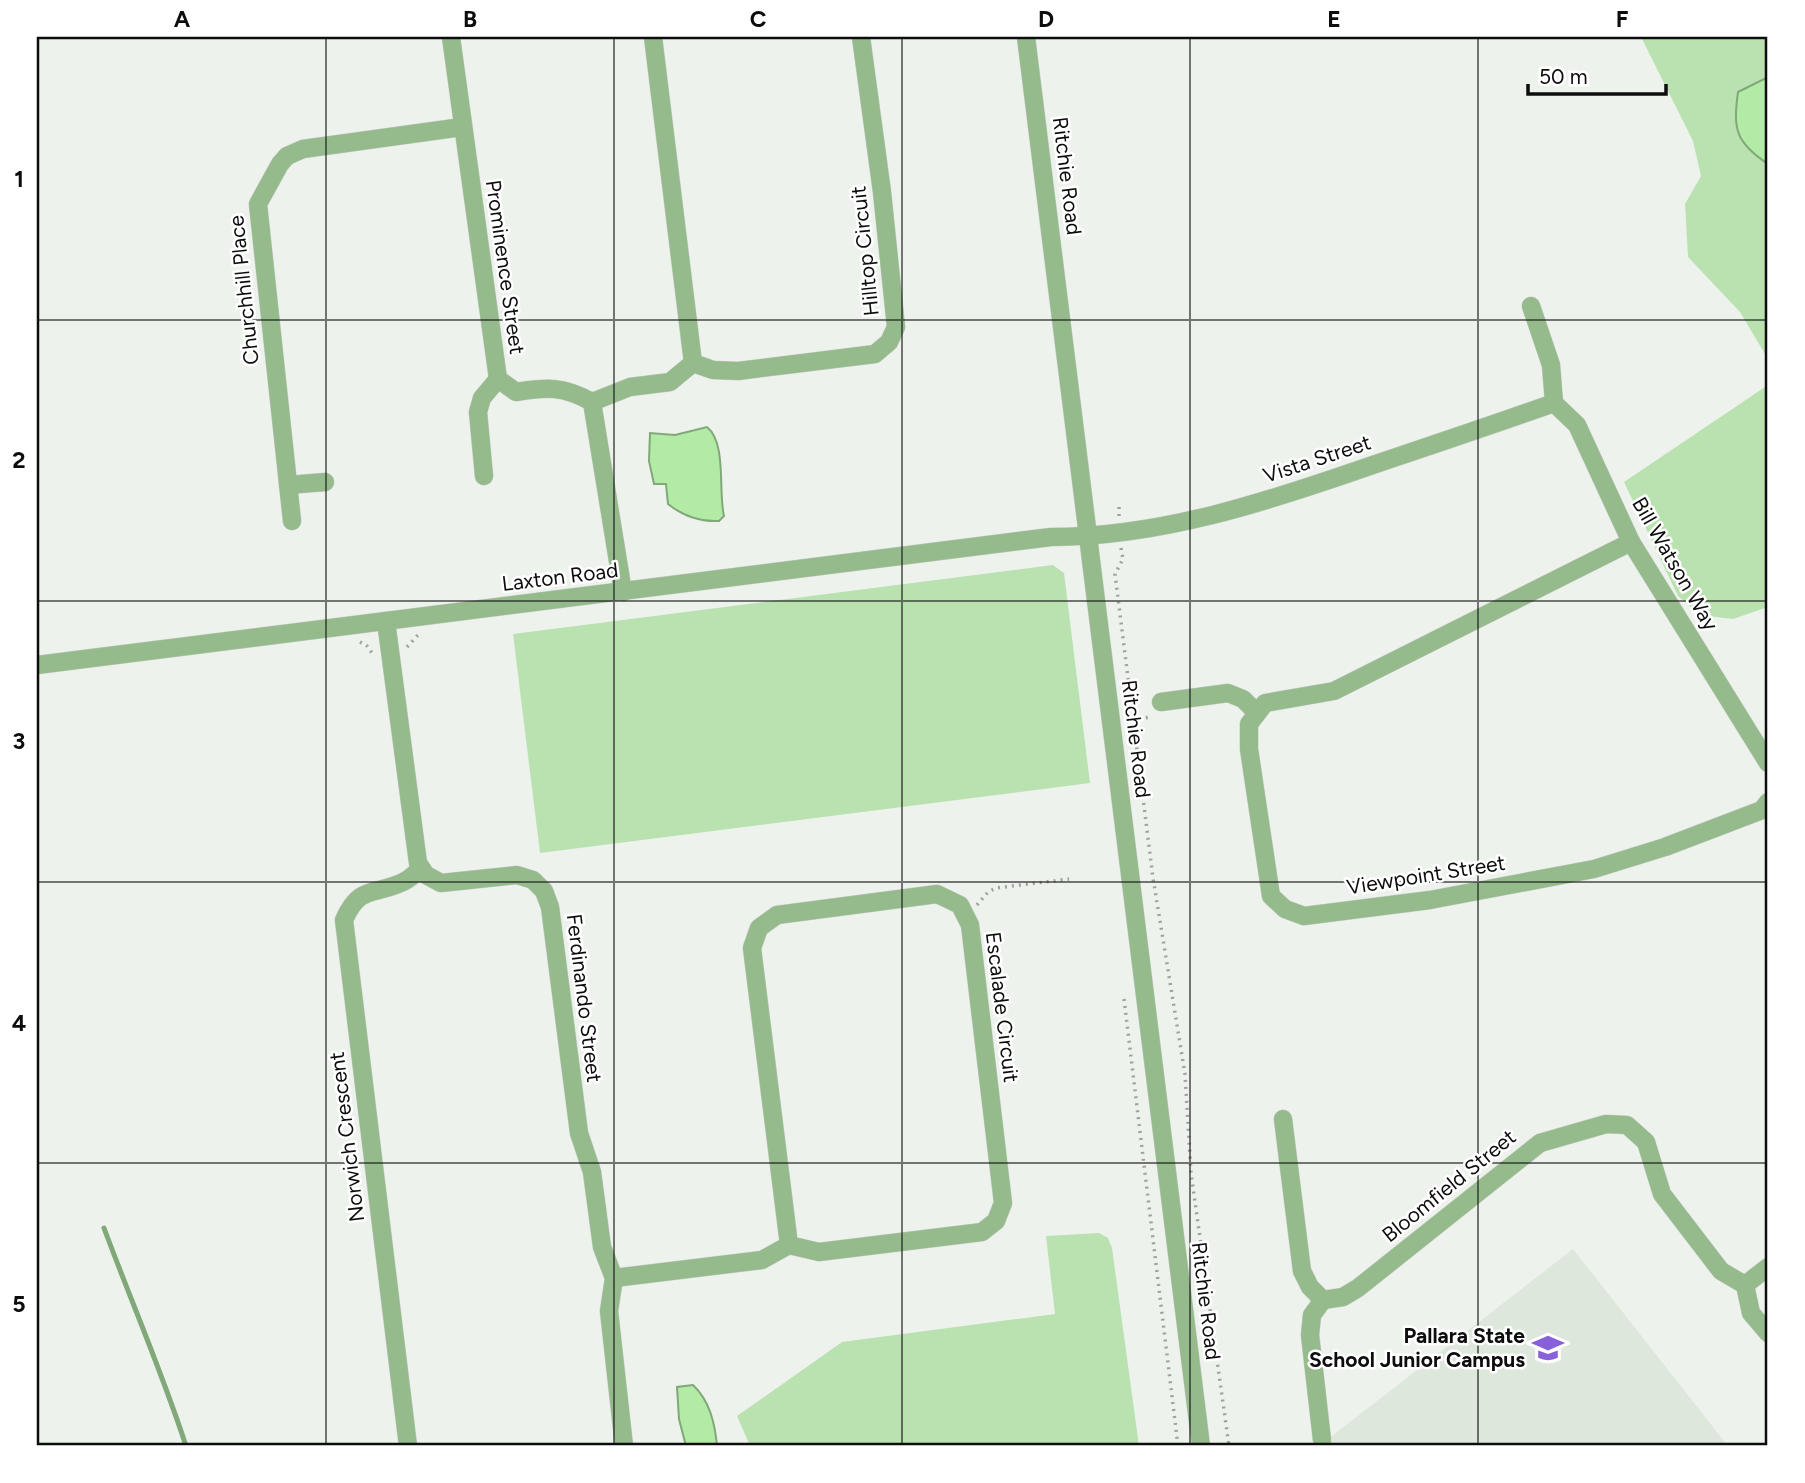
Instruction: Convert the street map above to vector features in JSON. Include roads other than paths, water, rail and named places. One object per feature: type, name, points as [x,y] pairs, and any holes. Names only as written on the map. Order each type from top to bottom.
[{"type":"street","name":"Prominence Street","points":[[451,37],[498,379],[516,392],[558,389],[571,391],[592,402]]},
{"type":"street","points":[[623,592],[592,402],[630,387],[670,382],[693,363],[653,37]]},
{"type":"street","name":"Hilltop Circuit","points":[[693,363],[713,370],[738,372],[875,354],[889,342],[896,327],[882,192],[861,37]]},
{"type":"street","name":"Ritchie Road","points":[[1027,37],[1201,1446]]},
{"type":"street","name":"Churchhill Place","points":[[292,521],[258,204],[280,164],[287,156],[303,149],[462,127]]},
{"type":"street","points":[[1531,306],[1551,365],[1554,403]]},
{"type":"street","points":[[484,477],[478,412],[482,398],[498,379]]},
{"type":"street","name":"Vista Street","points":[[1088,537],[1201,519],[1291,492],[1554,403]]},
{"type":"street","name":"Bill Watson Way","points":[[1554,403],[1577,425],[1631,542],[1768,763]]},
{"type":"street","points":[[288,485],[325,482]]},
{"type":"street","name":"Laxton Road","points":[[37,665],[1051,537],[1088,537]]},
{"type":"street","points":[[1161,702],[1228,693],[1243,699],[1256,712],[1265,703],[1335,691],[1631,542]]},
{"type":"street","points":[[386,621],[418,863],[421,868]]},
{"type":"street","name":"Viewpoint Street","points":[[1256,712],[1249,723],[1249,749],[1271,896],[1285,909],[1304,916],[1430,900],[1594,869],[1665,847],[1762,810],[1768,802]]},
{"type":"street","name":"Ferdinando Street","points":[[421,868],[426,875],[441,883],[517,875],[533,880],[544,891],[550,907],[579,1133],[592,1172],[601,1247],[614,1278]]},
{"type":"street","name":"Norwich Crescent","points":[[408,1446],[344,920],[351,903],[365,894],[405,882],[421,868]]},
{"type":"street","name":"Escalade Circuit","points":[[937,894],[960,905],[970,925],[1003,1203],[997,1219],[982,1232],[819,1252],[789,1245],[752,948],[759,928],[777,915],[937,894]]},
{"type":"street","points":[[1283,1119],[1301,1271],[1310,1287],[1323,1300],[1312,1315],[1310,1335],[1322,1440]]},
{"type":"street","name":"Bloomfield Street","points":[[1323,1300],[1343,1297],[1358,1288],[1539,1143],[1606,1124],[1627,1125],[1646,1142],[1662,1194],[1721,1271],[1745,1285]]},
{"type":"street","points":[[624,1446],[609,1311],[614,1278],[762,1260],[789,1245]]},
{"type":"street","points":[[1768,1267],[1745,1285],[1751,1313],[1768,1333]]},
{"type":"waterway","points":[[104,1228],[186,1446]]},
{"type":"place","name":"Pallara State School Junior Campus","points":[[1548,1348]]}]
